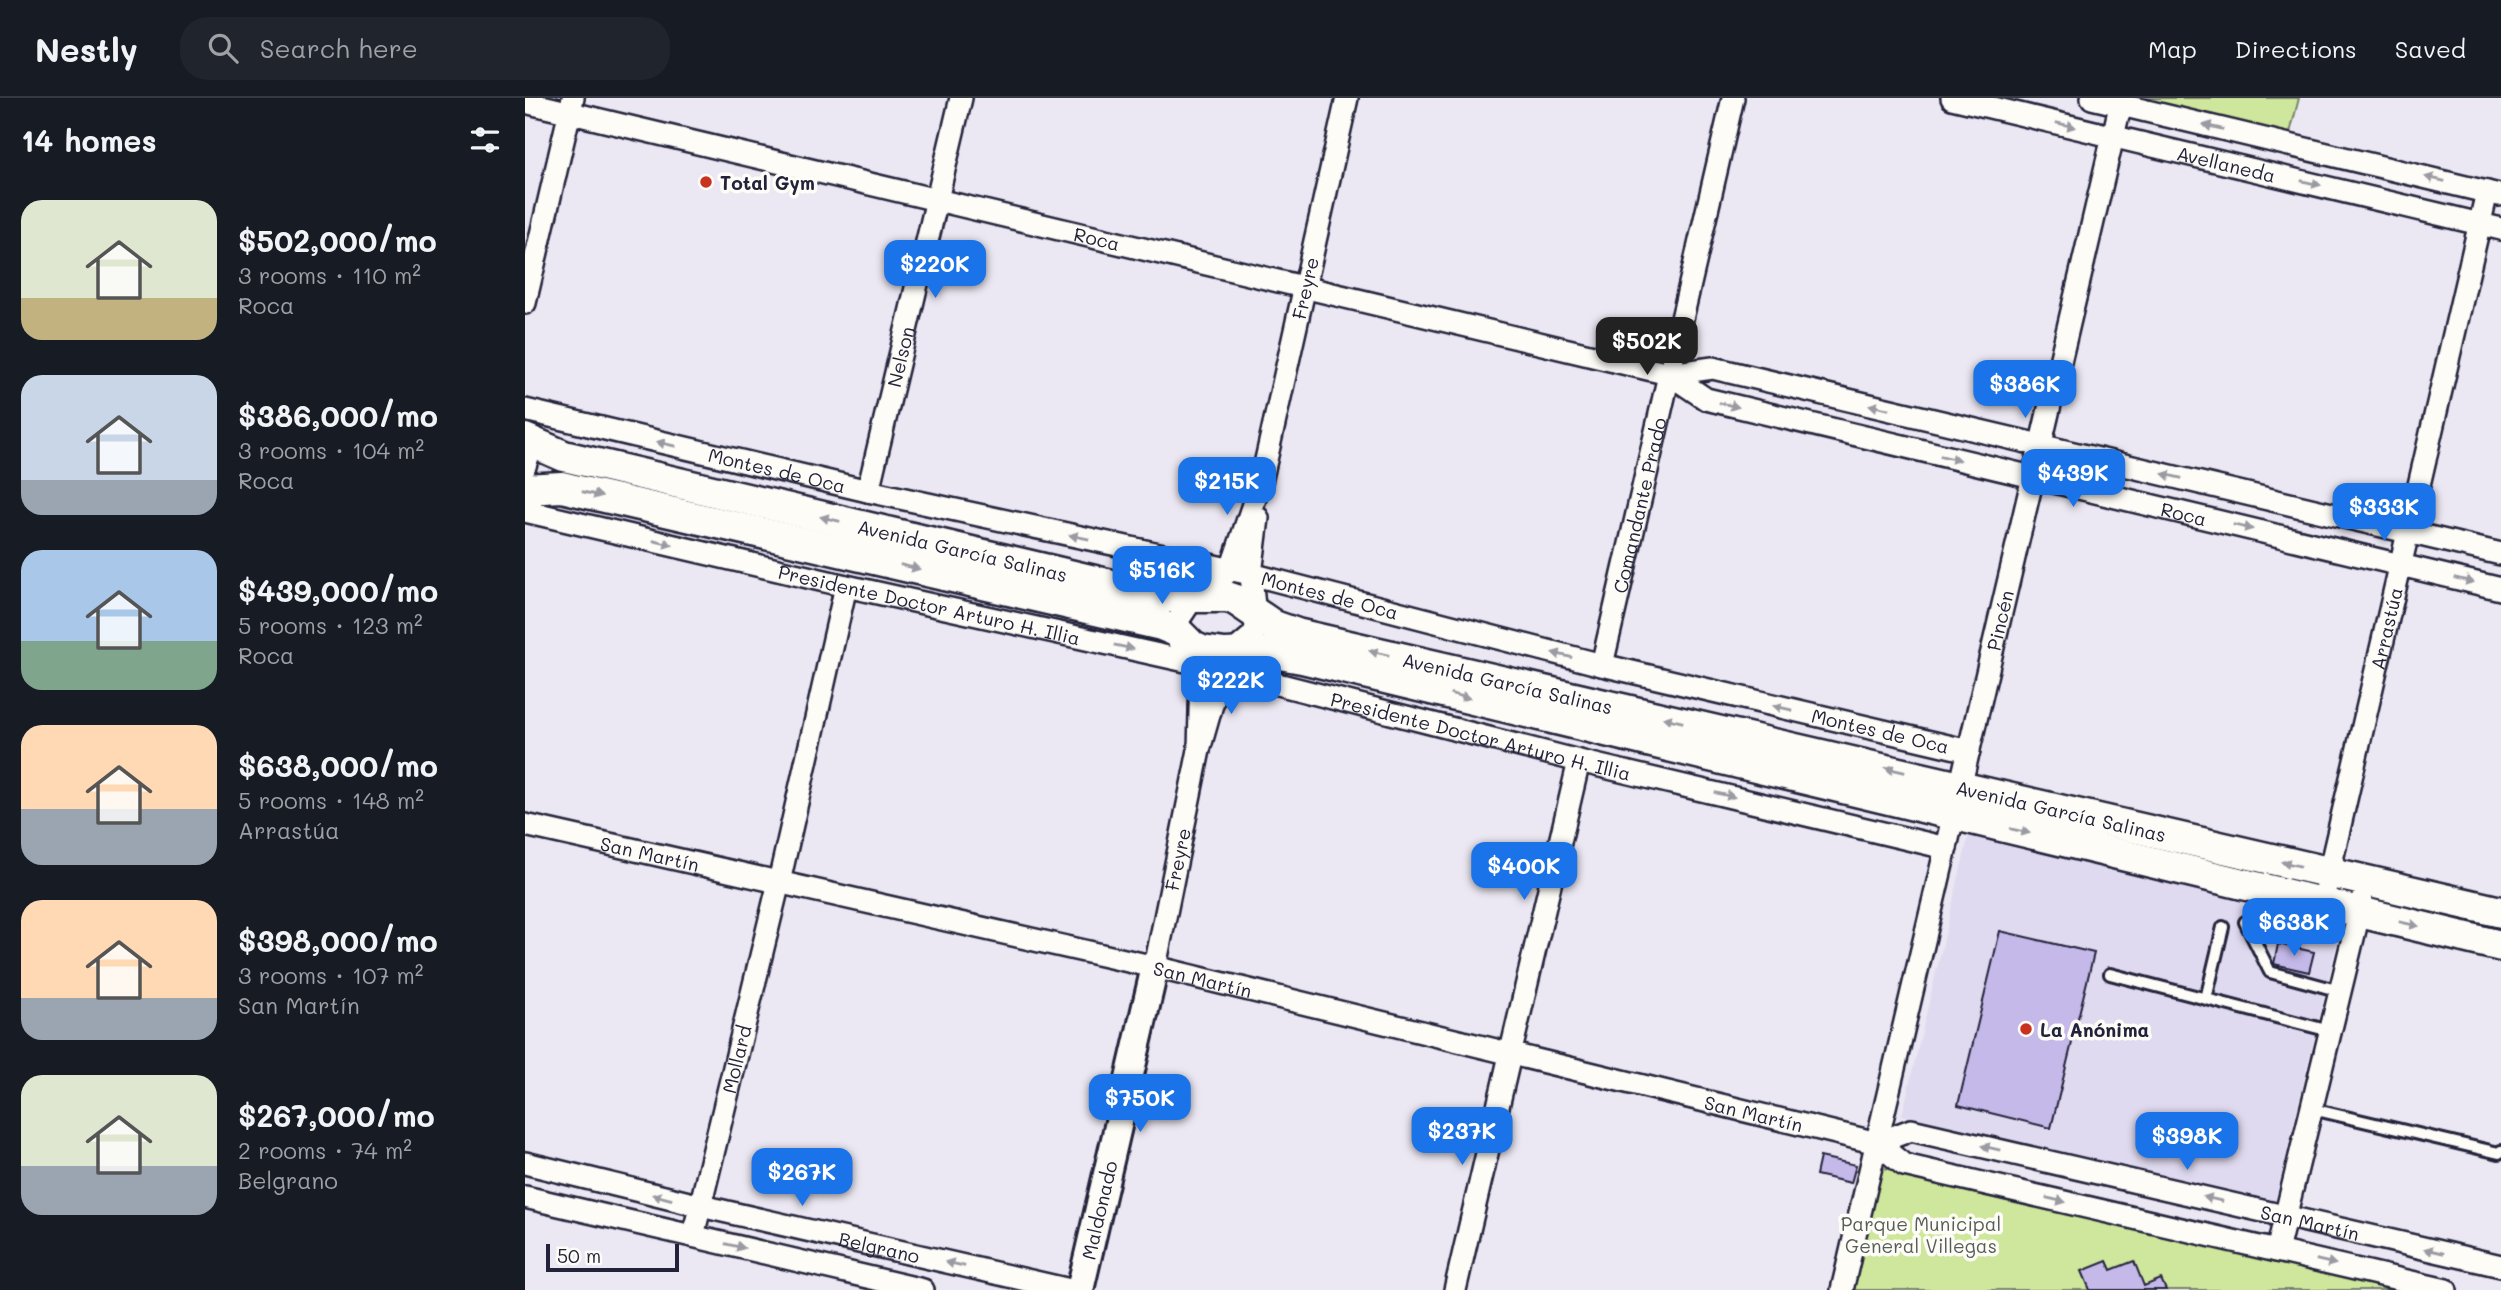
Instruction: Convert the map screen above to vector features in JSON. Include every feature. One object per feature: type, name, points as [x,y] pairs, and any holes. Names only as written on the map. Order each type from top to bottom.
[{"type":"main road","name":"Avenida García Salinas","points":[[525,439],[564,456],[1123,587],[1168,597],[1227,597],[1236,600],[1274,626],[1297,634],[2501,912]]},
{"type":"main road","name":"Avenida García Salinas","points":[[525,489],[562,487],[1161,625],[1178,632],[1202,651],[1228,662],[1259,651],[1302,658],[2501,946]]},
{"type":"street","name":"Nelson","points":[[868,491],[961,98]]},
{"type":"street","name":"Freyre","points":[[1155,967],[1199,750],[1228,662],[1256,629],[1256,615],[1241,572],[1347,98]]},
{"type":"street","name":"Comandante Prado","points":[[1602,665],[1733,98]]},
{"type":"street","name":"Avellaneda","points":[[1952,98],[2496,227]]},
{"type":"street","name":"Avellaneda","points":[[2092,98],[2122,101],[2494,193]]},
{"type":"street","name":"Pincén","points":[[1842,1290],[2122,101]]},
{"type":"street","name":"Roca","points":[[525,102],[571,105],[937,200],[1669,374],[1706,399],[2501,589]]},
{"type":"street","points":[[525,303],[571,105]]},
{"type":"street","name":"Arrastúa","points":[[2322,903],[2409,532],[2496,227],[2494,193]]},
{"type":"street","name":"Roca","points":[[1669,374],[1713,368],[2501,554]]},
{"type":"street","name":"Montes de Oca","points":[[525,410],[868,491],[1241,572],[1602,665],[1969,751]]},
{"type":"street","points":[[525,445],[525,466]]},
{"type":"street","name":"Presidente Doctor Arturo H. Illia","points":[[525,511],[846,586],[1195,663],[1228,662],[1579,761],[1946,848]]},
{"type":"street","points":[[1178,632],[1179,619],[1189,604],[1241,572]]},
{"type":"street","points":[[779,881],[846,586]]},
{"type":"street","name":"Freyre","points":[[1178,632],[1178,640],[1201,673],[1199,750]]},
{"type":"street","points":[[1455,1290],[1579,761]]},
{"type":"street","name":"San Martín","points":[[525,824],[1155,967],[1877,1143],[1904,1164],[2446,1290]]},
{"type":"street","name":"Mollard","points":[[693,1236],[779,881]]},
{"type":"street","points":[[2277,1251],[2367,882]]},
{"type":"street","name":"Maldonado","points":[[1080,1290],[1155,967]]},
{"type":"street","name":"San Martín","points":[[1877,1143],[1911,1130],[2501,1266]]},
{"type":"street","name":"Belgrano","points":[[525,1163],[1070,1290]]},
{"type":"street","name":"Belgrano","points":[[525,1197],[923,1290]]},
{"type":"lane","points":[[2245,922],[2270,972],[2340,991]]},
{"type":"lane","points":[[2206,999],[2223,927]]},
{"type":"lane","points":[[2110,974],[2330,1031]]},
{"type":"lane","points":[[2312,1109],[2499,1153],[2501,1151]]},
{"type":"shaded area","points":[[1969,834],[2342,921],[2275,1202],[1902,1115]]},
{"type":"green space","points":[[2135,98],[2299,98],[2289,137]]},
{"type":"green space","name":"Parque Municipal General Villegas","points":[[1879,1167],[2416,1290],[1849,1290]]},
{"type":"building","name":"La Anónima","points":[[2000,931],[2094,953],[2051,1128],[1958,1105]]},
{"type":"building","points":[[2278,944],[2314,952],[2309,972],[2274,964]]},
{"type":"building","points":[[1820,1157],[1856,1165],[1851,1183],[1816,1175]]},
{"type":"building","points":[[2107,1261],[2111,1270],[2134,1261],[2144,1286],[2161,1279],[2166,1290],[2090,1290],[2082,1271]]},
{"type":"place","name":"Total Gym","points":[[706,182]]},
{"type":"place","name":"La Anónima","points":[[2026,1029]]}]
